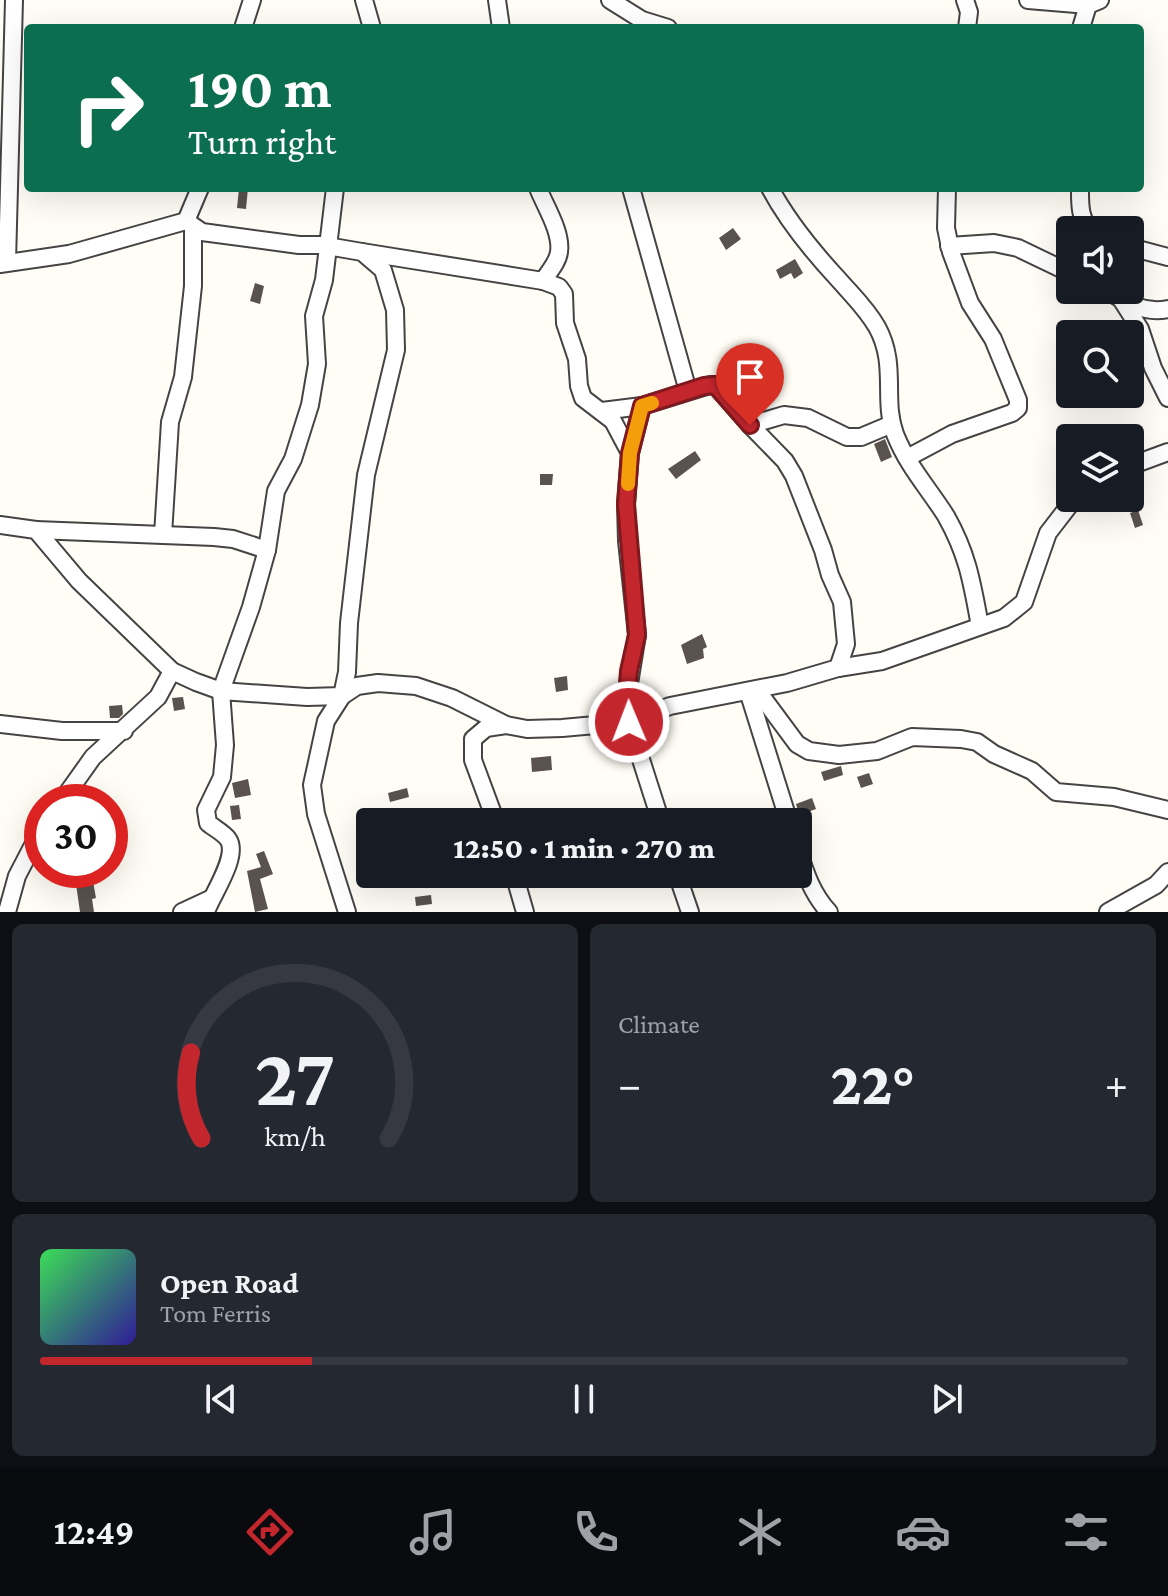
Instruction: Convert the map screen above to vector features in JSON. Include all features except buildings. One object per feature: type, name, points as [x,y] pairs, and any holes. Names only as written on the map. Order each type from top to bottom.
[{"type":"street","points":[[14,0],[5,157],[3,263],[69,254],[189,224],[202,232],[327,246],[543,281],[559,287],[564,294],[565,323],[577,359],[583,398],[613,421],[630,453]]},
{"type":"street","points":[[244,24],[252,0]]},
{"type":"street","points":[[364,0],[371,24]]},
{"type":"street","points":[[497,0],[500,24]]},
{"type":"street","points":[[965,0],[969,12],[968,24]]},
{"type":"street","points":[[1028,0],[1094,2],[1083,24]]},
{"type":"street","points":[[616,4],[622,24]]},
{"type":"street","points":[[616,4],[655,24]]},
{"type":"street","points":[[163,535],[170,422],[183,377],[193,286],[189,224],[199,192]]},
{"type":"street","points":[[182,912],[208,905],[220,885],[231,849],[228,839],[208,823],[206,810],[222,777],[225,745],[221,691],[251,607],[267,550],[276,491],[301,439],[314,385],[317,364],[314,316],[324,280],[334,192]]},
{"type":"street","points":[[540,192],[560,251],[543,281]]},
{"type":"street","points":[[632,192],[688,391]]},
{"type":"street","points":[[772,192],[785,216],[861,301],[879,331],[890,364],[892,424],[907,458],[947,518],[968,564],[980,626]]},
{"type":"street","points":[[907,458],[952,434],[1012,413],[1018,408],[1018,400],[993,339],[970,303],[949,246],[947,192]]},
{"type":"street","points":[[1080,192],[1083,216]]},
{"type":"street","points":[[949,246],[994,243],[1018,248],[1056,266]]},
{"type":"street","points":[[1144,251],[1168,257]]},
{"type":"street","points":[[347,912],[316,814],[312,785],[326,721],[342,696],[347,672],[350,611],[366,475],[396,350],[395,310],[388,283],[383,270],[362,252]]},
{"type":"street","points":[[1121,304],[1140,329],[1153,368],[1168,398]]},
{"type":"street","points":[[1134,304],[1152,312],[1168,309]]},
{"type":"street","points":[[602,411],[642,406],[715,385],[785,461],[794,476],[842,602],[846,644],[838,668]]},
{"type":"street","points":[[642,406],[630,453],[626,504],[637,635],[627,696],[629,722],[657,808]]},
{"type":"street","points":[[750,425],[784,415],[808,418],[847,437],[861,437],[892,424]]},
{"type":"street","points":[[1144,461],[1168,452]]},
{"type":"street","points":[[491,808],[473,760],[473,739],[486,728],[506,725],[538,729],[629,722],[670,706],[882,661],[1004,618],[1024,602],[1048,533],[1064,512]]},
{"type":"street","points":[[0,525],[36,530],[233,539],[267,550]]},
{"type":"street","points":[[36,530],[79,581],[172,671],[221,691],[307,697],[342,696],[357,686],[378,683],[416,686],[452,698],[506,725]]},
{"type":"street","points":[[74,784],[93,757],[158,697],[172,671]]},
{"type":"street","points":[[752,690],[797,744],[809,751],[839,755],[877,751],[912,737],[961,739],[977,742],[994,754],[1032,771],[1056,792],[1114,797],[1168,810]]},
{"type":"street","points":[[752,690],[785,808]]},
{"type":"street","points":[[0,724],[62,731],[124,731]]},
{"type":"street","points":[[6,899],[24,863]]},
{"type":"street","points":[[1108,912],[1156,885],[1168,872]]},
{"type":"street","points":[[812,886],[829,912]]},
{"type":"street","points":[[518,888],[525,912]]},
{"type":"street","points":[[682,888],[690,912]]},
{"type":"slow traffic","points":[[628,484],[630,453],[642,406],[652,403]]},
{"type":"route","points":[[629,722],[629,671],[637,635],[626,504],[630,453],[642,406],[715,385],[750,425]]}]
